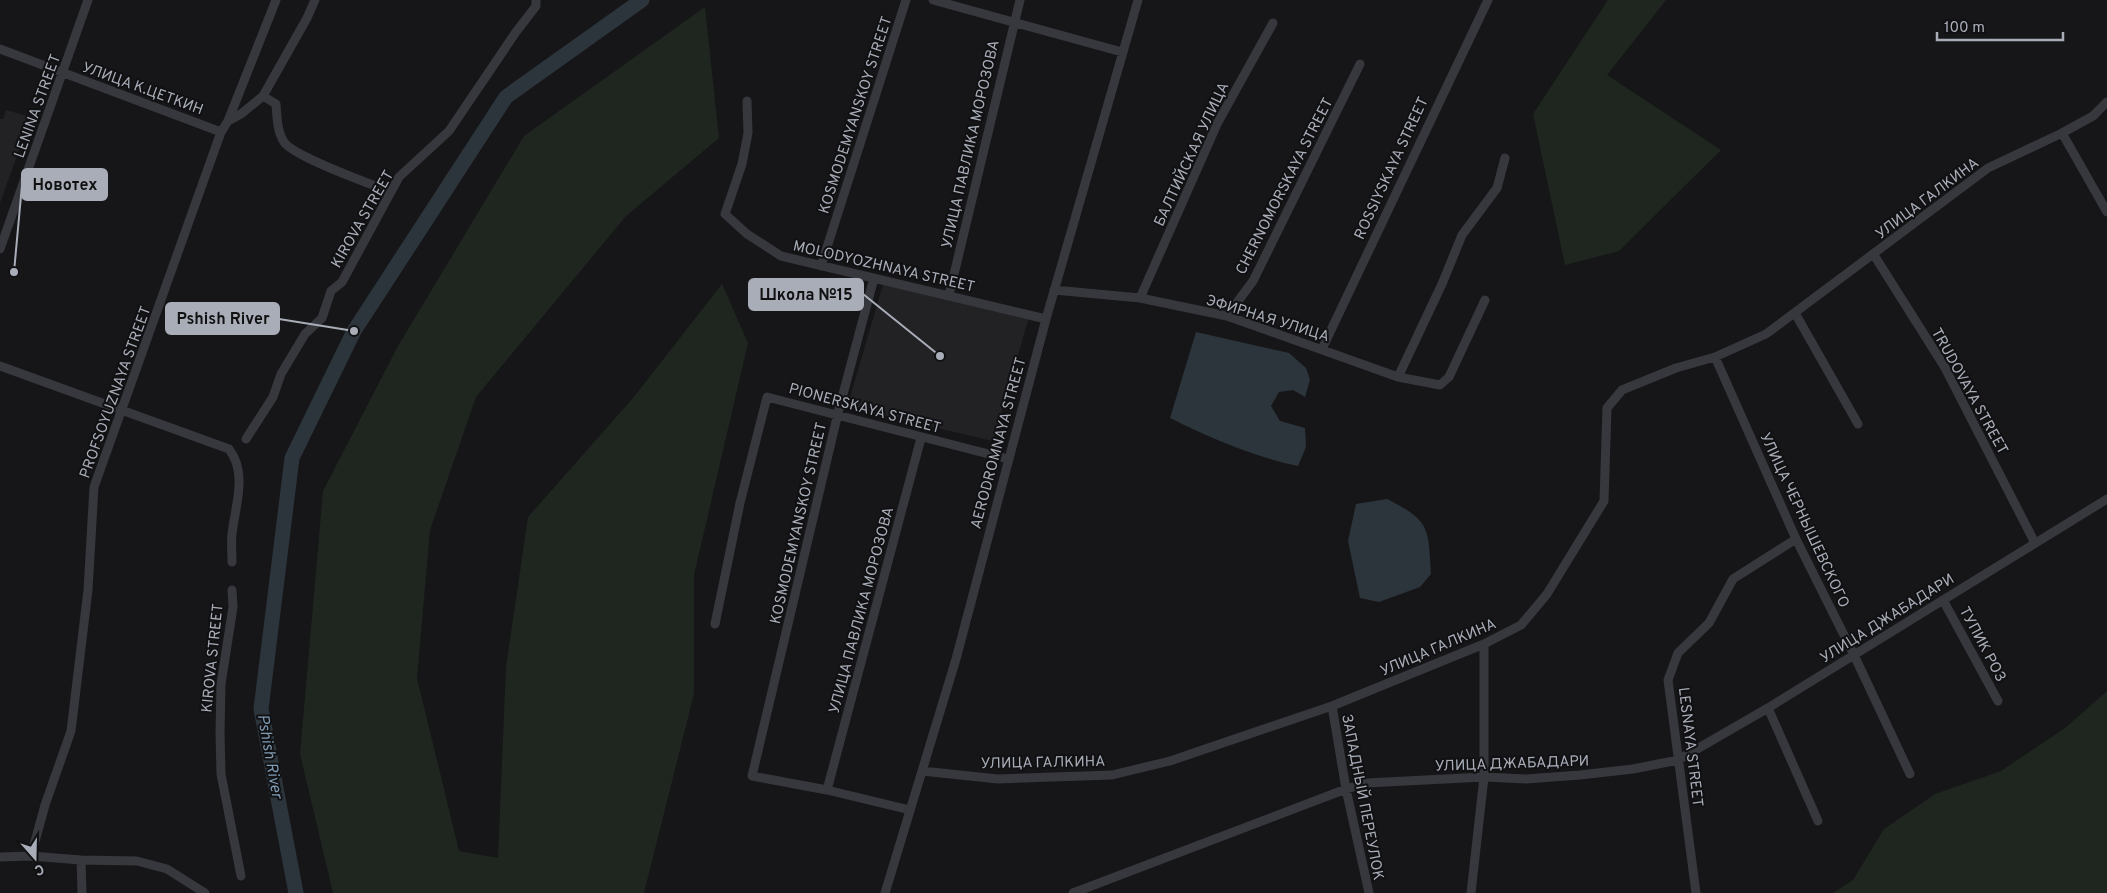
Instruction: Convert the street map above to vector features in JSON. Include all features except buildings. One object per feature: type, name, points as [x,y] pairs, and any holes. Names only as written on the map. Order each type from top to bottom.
[{"type":"street","name":"LENINA STREET","points":[[0,249],[88,0]]},
{"type":"street","name":"PROFSOYUZNAYA STREET","points":[[31,856],[45,805],[71,731],[88,590],[94,487],[123,412],[221,132],[228,121],[276,0]]},
{"type":"street","name":"PROFSOYUZNAYA STREET","points":[[228,121],[241,114],[263,96],[307,18],[314,0]]},
{"type":"street","name":"KIROVA STREET","points":[[246,439],[273,397],[281,374],[305,334],[322,318],[332,291],[342,282],[399,177],[449,131],[516,32],[536,6],[536,0]]},
{"type":"street","name":"KOSMODEMYANSKOY STREET","points":[[821,266],[906,0]]},
{"type":"street","points":[[933,0],[1013,24],[1122,52]]},
{"type":"street","name":"УЛИЦА ПАВЛИКА МОРОЗОВА","points":[[948,295],[1020,0]]},
{"type":"street","name":"AERODROMNAYA STREET","points":[[885,893],[956,659],[1054,290],[1138,0]]},
{"type":"street","name":"ROSSIYSKAYA STREET","points":[[1322,349],[1440,97],[1488,0]]},
{"type":"street","name":"БАЛТИЙСКАЯ УЛИЦА","points":[[1140,298],[1218,122],[1273,23]]},
{"type":"street","name":"УЛИЦА К.ЦЕТКИН","points":[[0,49],[221,132]]},
{"type":"street","name":"CHERNOMORSKAYA STREET","points":[[1227,316],[1253,281],[1360,64]]},
{"type":"street","points":[[263,96],[276,104],[280,134],[284,143],[316,162],[392,192]]},
{"type":"street","name":"MOLODYOZHNAYA STREET","points":[[747,101],[748,133],[742,164],[725,214],[747,234],[781,256],[1046,319]]},
{"type":"street","name":"УЛИЦА ГАЛКИНА","points":[[922,771],[998,779],[1112,775],[1170,760],[1332,706],[1484,644],[1521,625],[1540,602],[1604,501],[1607,408],[1622,390],[1641,381],[1715,357],[1766,334],[1988,168],[2093,116],[2107,102]]},
{"type":"street","points":[[2062,133],[2107,212]]},
{"type":"street","points":[[1398,377],[1442,284],[1462,235],[1497,188],[1505,158]]},
{"type":"street","name":"TRUDOVAYA STREET","points":[[1874,255],[1944,366],[2035,543]]},
{"type":"street","name":"KOSMODEMYANSKOY STREET","points":[[827,790],[752,776],[838,414],[874,278]]},
{"type":"street","name":"ЭФИРНАЯ УЛИЦА","points":[[1054,290],[1140,298],[1227,316],[1398,377],[1440,385],[1449,377],[1485,300]]},
{"type":"street","points":[[1796,313],[1858,424]]},
{"type":"street","name":"УЛИЦА ЧЕРНЫШЕВСКОГО","points":[[1715,357],[1796,539],[1854,655],[1910,774]]},
{"type":"street","points":[[0,366],[229,449],[236,459],[239,476],[238,498],[232,536],[232,562]]},
{"type":"street","name":"PIONERSKAYA STREET","points":[[715,624],[740,503],[767,396],[921,438],[1008,459]]},
{"type":"street","name":"УЛИЦА ПАВЛИКА МОРОЗОВА","points":[[827,790],[921,438]]},
{"type":"street","name":"УЛИЦА ДЖАБАДАРИ","points":[[1072,893],[1346,789],[1367,783],[1484,777],[1526,779],[1633,769],[1678,760],[1768,708],[2107,499]]},
{"type":"street","name":"LESNAYA STREET","points":[[1696,893],[1668,680],[1678,653],[1709,623],[1733,579],[1796,539]]},
{"type":"street","name":"KIROVA STREET","points":[[232,590],[233,607],[221,684],[220,733],[222,774],[241,876]]},
{"type":"street","name":"ТУПИК РОЗ","points":[[1944,600],[1998,701]]},
{"type":"street","points":[[1470,893],[1484,777],[1484,644]]},
{"type":"street","name":"ЗАПАДНЫЙ ПЕРЕУЛОК","points":[[1332,706],[1346,789],[1368,893]]},
{"type":"street","points":[[1768,708],[1818,821]]},
{"type":"street","points":[[827,790],[910,810]]},
{"type":"street","points":[[0,857],[31,856],[81,860],[137,861],[167,869],[205,893]]},
{"type":"street","points":[[81,860],[82,893]]},
{"type":"shaded area","points":[[1608,0],[1666,0],[1607,75],[1721,150],[1619,251],[1565,265],[1533,114]]},
{"type":"shaded area","points":[[705,7],[719,138],[626,216],[476,397],[430,530],[417,678],[459,851],[498,858],[506,667],[528,517],[633,398],[722,284],[748,343],[694,575],[694,694],[644,893],[333,893],[300,754],[323,491],[398,346],[524,136]]},
{"type":"shaded area","points":[[6,110],[31,117],[0,203],[0,119],[3,119]]},
{"type":"shaded area","points":[[884,281],[1029,317],[993,441],[852,408],[849,403],[851,394]]},
{"type":"shaded area","points":[[1196,332],[1289,353],[1306,368],[1310,380],[1305,397],[1293,390],[1279,392],[1271,406],[1280,421],[1305,428],[1306,447],[1298,466],[1266,458],[1233,446],[1170,418]]},
{"type":"shaded area","points":[[1387,499],[1412,514],[1424,528],[1429,546],[1431,574],[1420,587],[1379,602],[1360,598],[1348,541],[1356,504]]},
{"type":"shaded area","points":[[2107,691],[2107,893],[1833,893],[1853,880],[1884,829],[1935,794],[2001,771],[2065,728]]},
{"type":"waterway","name":"Pshish River","points":[[296,893],[261,709],[292,458],[354,331],[506,97],[642,0]]},
{"type":"place","name":"Новотех","points":[[14,272]]},
{"type":"place","name":"Pshish River","points":[[354,331]]},
{"type":"place","name":"Школа №15","points":[[940,356]]}]
